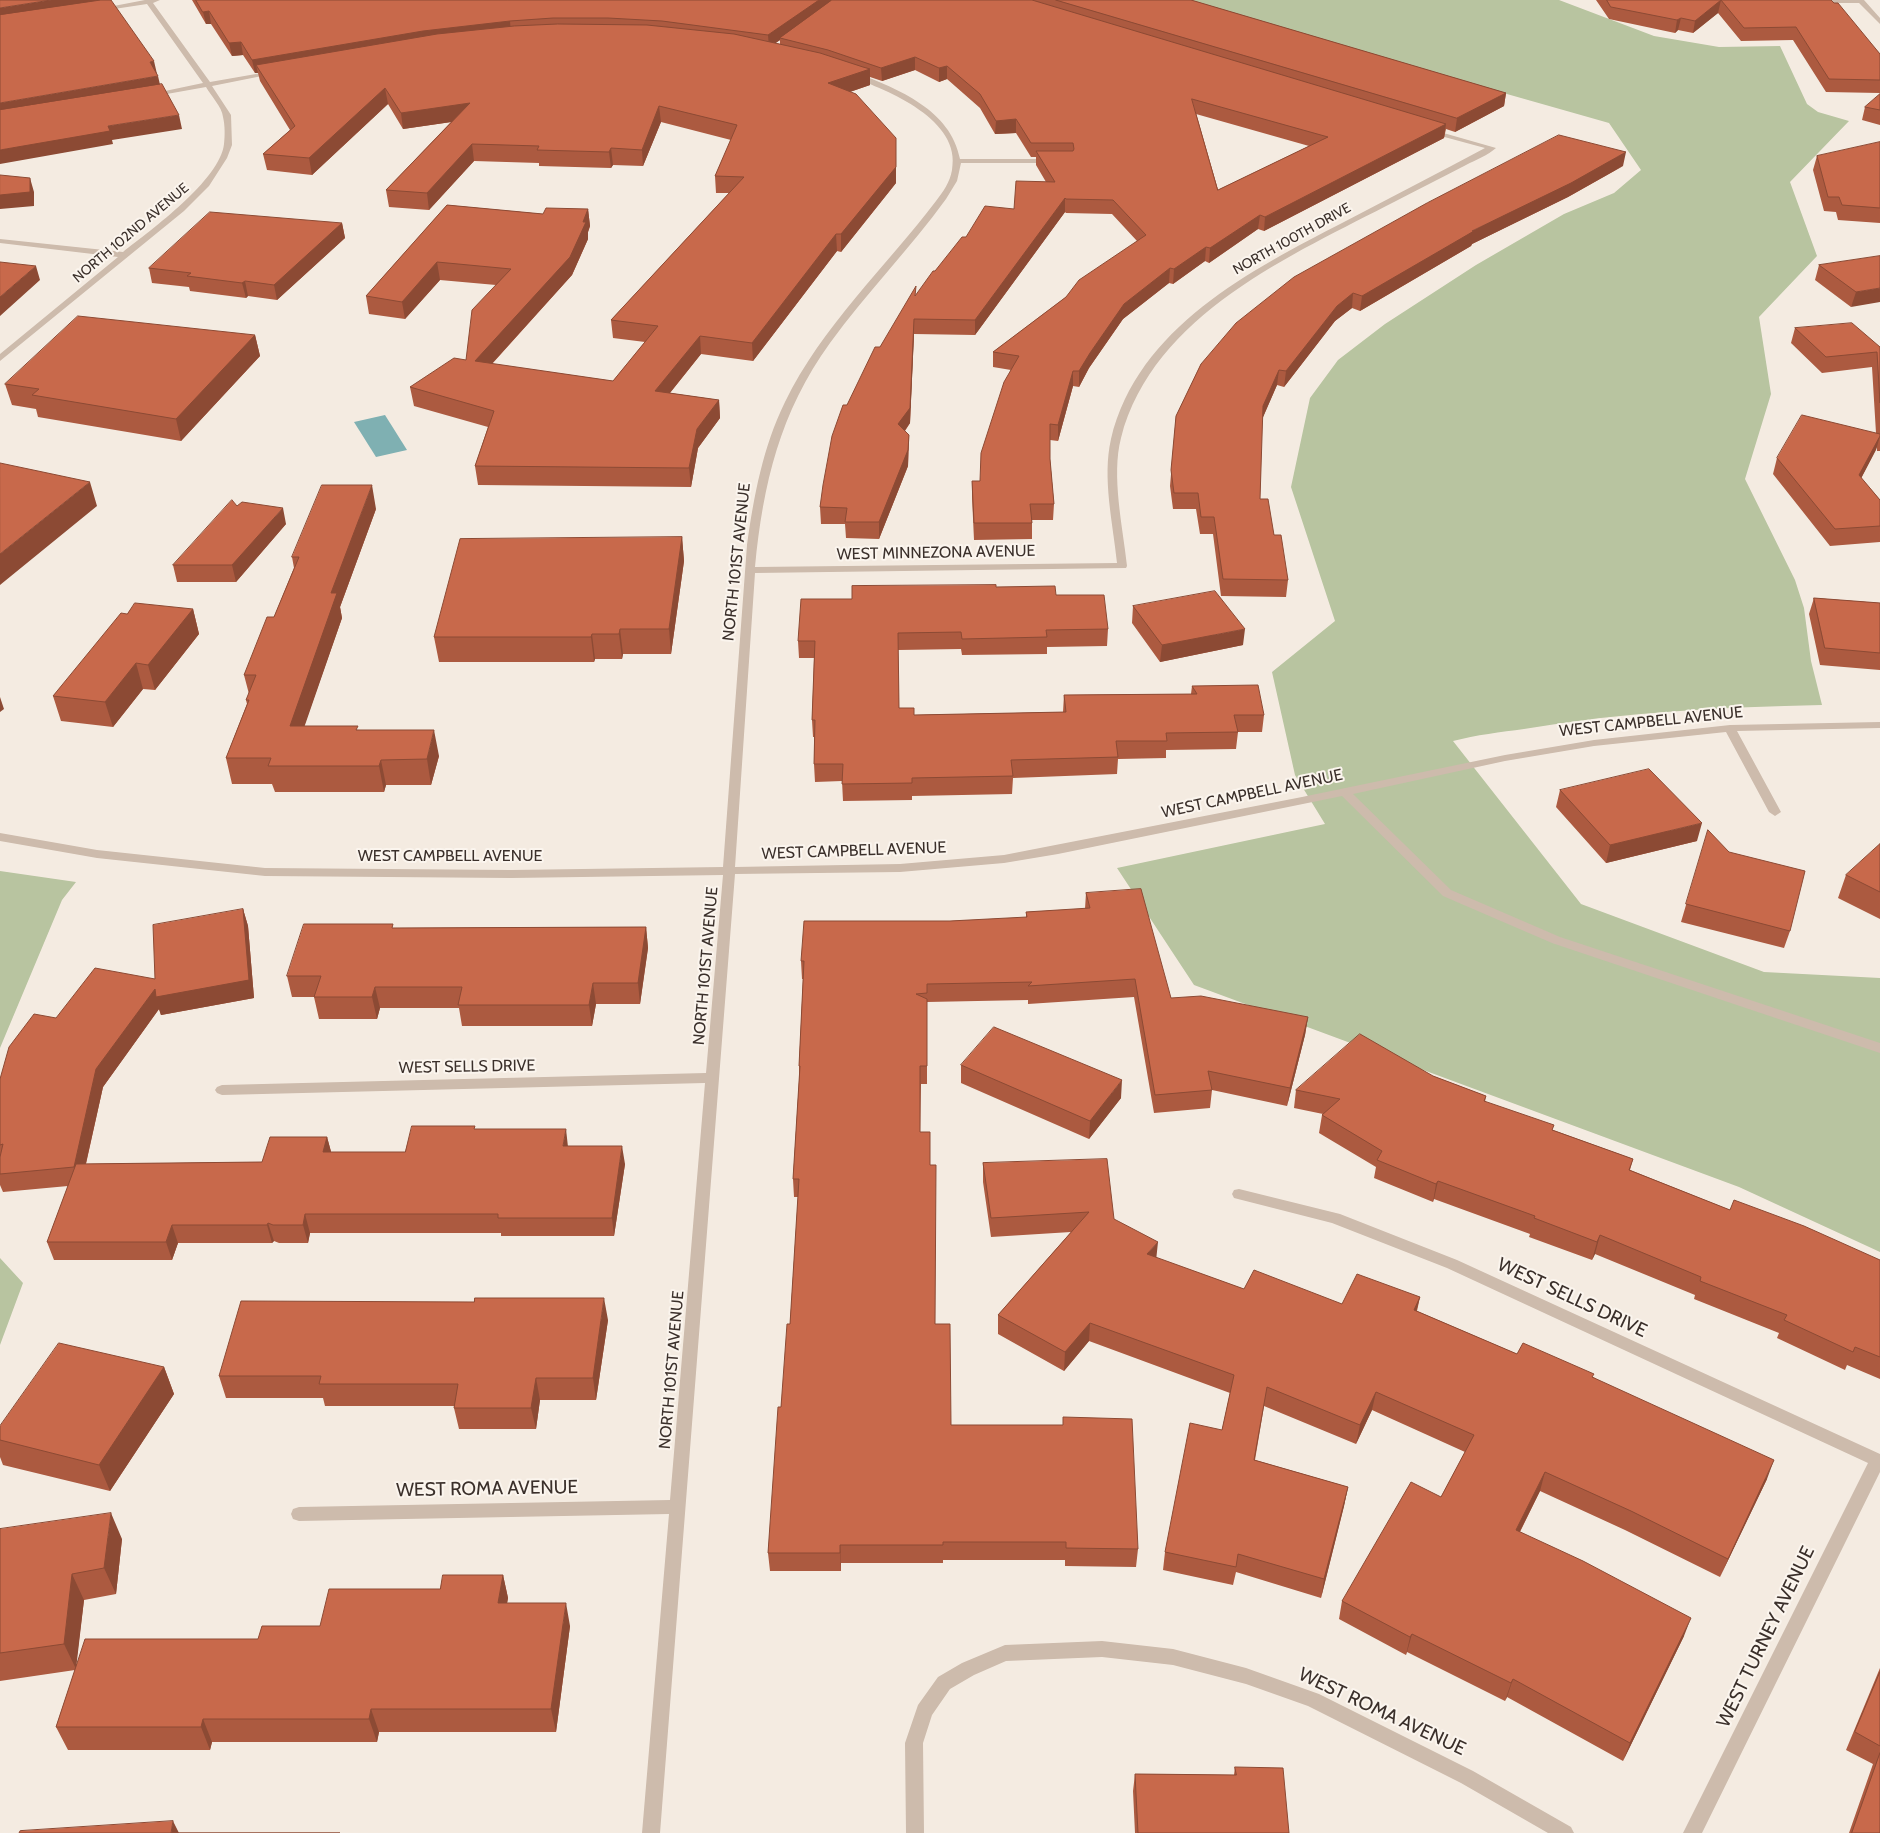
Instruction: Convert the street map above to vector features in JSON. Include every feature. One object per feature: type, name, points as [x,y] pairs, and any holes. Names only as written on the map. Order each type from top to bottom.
[{"type":"street","points":[[1813,1],[1860,0],[1880,22]]},
{"type":"street","points":[[93,10],[153,1]]},
{"type":"street","name":"NORTH 102ND AVENUE","points":[[0,358],[193,198],[206,184],[223,158],[228,145],[227,115],[153,1]]},
{"type":"street","points":[[840,70],[880,84],[913,101],[944,129],[953,143],[957,161],[1060,161]]},
{"type":"street","points":[[142,96],[284,72]]},
{"type":"street","name":"NORTH 100TH DRIVE","points":[[1122,566],[1114,479],[1116,439],[1136,387],[1170,341],[1188,323],[1252,275],[1492,148],[1417,126]]},
{"type":"street","name":"NORTH 101ST AVENUE","points":[[651,1833],[713,1078],[754,521],[764,468],[773,440],[793,395],[817,354],[943,197],[956,174],[957,161]]},
{"type":"street","points":[[0,241],[125,255]]},
{"type":"street","name":"WEST MINNEZONA AVENUE","points":[[750,570],[1122,566]]},
{"type":"street","name":"WEST CAMPBELL AVENUE","points":[[0,837],[97,854],[265,872],[511,874],[900,868],[1004,859],[1129,836],[1505,758],[1594,743],[1730,728],[1880,725]]},
{"type":"street","points":[[1730,728],[1775,812]]},
{"type":"street","points":[[1344,792],[1446,893],[1556,940],[1880,1048]]},
{"type":"street","name":"WEST SELLS DRIVE","points":[[222,1090],[713,1078]]},
{"type":"street","name":"WEST SELLS DRIVE","points":[[1238,1194],[1335,1218],[1452,1264],[1879,1460]]},
{"type":"street","name":"WEST TURNEY AVENUE","points":[[1692,1833],[1879,1460]]},
{"type":"street","name":"WEST ROMA AVENUE","points":[[299,1514],[677,1507]]},
{"type":"street","name":"WEST ROMA AVENUE","points":[[915,1833],[914,1743],[924,1711],[944,1683],[968,1669],[1005,1653],[1102,1649],[1173,1657],[1246,1676],[1313,1700],[1467,1776],[1565,1833]]},
{"type":"green space","points":[[1176,0],[1559,0],[1654,36],[1719,47],[1780,46],[1807,104],[1818,112],[1849,121],[1790,182],[1817,256],[1759,317],[1771,394],[1745,479],[1795,580],[1804,608],[1811,661],[1822,705],[1747,707],[1635,714],[1480,735],[1453,741],[1581,904],[1764,972],[1880,978],[1880,1252],[1739,1187],[1194,985],[1117,868],[1325,824],[1295,775],[1272,672],[1335,621],[1291,487],[1310,398],[1338,360],[1385,324],[1476,265],[1564,214],[1614,193],[1641,170],[1609,123]]},
{"type":"green space","points":[[0,871],[76,882],[62,900],[0,1048]]},
{"type":"green space","points":[[0,1258],[23,1283],[0,1345]]},
{"type":"water","points":[[385,415],[407,450],[376,457],[354,422]]},
{"type":"building","points":[[0,0],[51,0],[0,8]]},
{"type":"building","points":[[111,0],[154,61],[150,62],[158,76],[0,103],[0,15]]},
{"type":"building","points":[[196,0],[819,0],[768,35],[662,21],[608,18],[553,18],[423,31],[252,60],[241,42],[229,43],[209,11],[203,12]]},
{"type":"building","points":[[832,0],[1032,0],[1446,124],[1265,217],[1260,215],[1210,248],[1206,247],[1174,269],[1170,268],[1124,304],[1079,371],[1073,371],[1058,425],[1050,424],[1050,459],[1054,504],[1030,504],[1032,523],[974,523],[972,481],[980,481],[981,453],[1004,382],[1019,356],[993,352],[1066,297],[1079,280],[1146,235],[1113,200],[1065,198],[975,320],[914,319],[910,408],[898,424],[909,435],[908,450],[879,522],[845,522],[847,508],[820,507],[823,485],[832,436],[843,405],[847,405],[875,347],[880,347],[916,286],[915,296],[962,237],[966,237],[985,206],[1014,209],[1016,181],[1055,182],[1036,151],[1073,151],[1074,149],[1073,143],[1031,143],[1016,119],[996,121],[980,94],[947,66],[939,68],[915,57],[881,68],[828,50],[780,38]],"holes":[[[1192,99],[1328,137],[1218,190]]]},
{"type":"building","points":[[1056,0],[1191,0],[1506,93],[1457,118]]},
{"type":"building","points":[[1607,0],[1721,0],[1695,21],[1681,18],[1677,20],[1611,7]]},
{"type":"building","points":[[1721,0],[1831,0],[1834,3],[1838,3],[1880,54],[1880,80],[1829,79],[1796,27],[1744,28]]},
{"type":"building","points":[[558,24],[647,25],[734,34],[820,53],[870,69],[828,83],[856,94],[896,138],[896,167],[841,234],[836,234],[752,343],[700,336],[655,391],[719,400],[697,429],[689,468],[475,466],[494,411],[410,387],[454,358],[466,360],[472,310],[511,269],[437,262],[402,302],[366,296],[447,205],[543,214],[546,208],[588,209],[583,222],[586,222],[570,257],[475,361],[613,381],[658,326],[611,320],[744,177],[715,176],[737,125],[659,106],[642,150],[611,148],[609,152],[537,150],[539,146],[472,144],[427,193],[386,190],[470,103],[401,113],[385,88],[309,158],[263,154],[295,126],[256,65],[437,34],[514,26]]},
{"type":"building","points":[[162,84],[179,115],[108,126],[110,131],[0,150],[0,110]]},
{"type":"building","points":[[1880,94],[1880,110],[1865,107]]},
{"type":"building","points":[[1559,135],[1626,152],[1571,183],[1472,231],[1474,231],[1362,296],[1353,293],[1337,306],[1286,371],[1279,370],[1263,406],[1260,499],[1268,499],[1274,535],[1281,535],[1288,580],[1223,579],[1214,517],[1201,517],[1198,493],[1174,493],[1171,470],[1176,416],[1201,364],[1236,323],[1294,277],[1427,203]]},
{"type":"building","points":[[1880,142],[1880,208],[1842,205],[1839,197],[1828,197],[1817,156]]},
{"type":"building","points":[[0,175],[30,178],[30,192],[0,195]]},
{"type":"building","points":[[210,212],[342,223],[274,285],[187,276],[191,273],[149,268]]},
{"type":"building","points":[[1880,256],[1880,288],[1856,292],[1819,265]]},
{"type":"building","points":[[0,262],[36,266],[0,297]]},
{"type":"building","points":[[78,316],[255,335],[176,419],[32,395],[39,389],[5,384]]},
{"type":"building","points":[[1852,323],[1880,347],[1880,403],[1877,352],[1826,357],[1795,328]]},
{"type":"building","points":[[1802,415],[1880,434],[1859,475],[1880,500],[1880,526],[1835,529],[1777,458]]},
{"type":"building","points":[[0,463],[90,482],[0,554]]},
{"type":"building","points":[[322,485],[372,485],[331,593],[337,593],[290,726],[358,726],[356,730],[434,730],[427,759],[381,760],[379,766],[268,766],[271,758],[226,758],[249,700],[246,700],[256,675],[244,675],[267,617],[274,617],[299,557],[292,557]]},
{"type":"building","points":[[232,500],[237,506],[242,502],[283,508],[232,565],[173,565]]},
{"type":"building","points":[[682,537],[669,629],[620,629],[619,634],[592,634],[591,637],[434,637],[460,539]]},
{"type":"building","points":[[996,585],[996,587],[1055,586],[1056,595],[1104,595],[1108,629],[1046,630],[1047,637],[962,639],[961,632],[898,633],[899,708],[914,708],[914,715],[1066,712],[1064,695],[1197,694],[1192,686],[1258,685],[1264,715],[1234,715],[1238,732],[1166,733],[1167,741],[1116,741],[1118,757],[1011,760],[1013,776],[912,778],[912,783],[842,784],[843,764],[814,764],[815,720],[812,720],[815,641],[798,641],[801,599],[852,599],[852,586]]},
{"type":"building","points":[[1215,591],[1245,629],[1162,645],[1133,606]]},
{"type":"building","points":[[1814,598],[1880,603],[1880,653],[1825,648]]},
{"type":"building","points":[[135,603],[193,609],[148,665],[136,663],[105,702],[53,696],[121,613],[127,614]]},
{"type":"building","points":[[1649,769],[1702,823],[1610,845],[1560,790]]},
{"type":"building","points":[[1708,830],[1729,852],[1805,871],[1790,931],[1686,904]]},
{"type":"building","points":[[1880,844],[1880,892],[1846,875]]},
{"type":"building","points":[[1141,889],[1171,998],[1201,996],[1308,1017],[1290,1088],[1208,1071],[1212,1090],[1155,1095],[1135,979],[1028,986],[1032,982],[927,984],[927,993],[916,994],[927,999],[927,1066],[920,1066],[920,1132],[930,1132],[930,1165],[936,1165],[935,1324],[950,1324],[951,1425],[1063,1425],[1063,1417],[1132,1419],[1138,1549],[1066,1548],[1066,1542],[943,1542],[943,1545],[840,1545],[840,1553],[768,1553],[778,1407],[781,1407],[787,1324],[790,1324],[799,1179],[793,1179],[800,1066],[804,961],[801,961],[804,921],[950,921],[1027,917],[1026,912],[1090,908],[1086,893]]},
{"type":"building","points":[[243,909],[249,980],[156,997],[155,989],[96,1069],[74,1167],[0,1174],[0,1157],[3,1144],[0,1145],[0,1079],[9,1047],[34,1014],[56,1018],[95,968],[155,979],[153,925]]},
{"type":"building","points":[[304,924],[393,924],[392,928],[646,927],[638,983],[593,983],[589,1005],[458,1005],[462,987],[375,987],[372,997],[314,997],[321,976],[287,976]]},
{"type":"building","points":[[994,1027],[1122,1080],[1090,1121],[961,1065]]},
{"type":"building","points":[[1360,1034],[1433,1076],[1486,1096],[1484,1101],[1554,1125],[1552,1130],[1633,1159],[1629,1170],[1730,1210],[1734,1200],[1804,1226],[1880,1260],[1880,1357],[1855,1347],[1853,1352],[1784,1320],[1787,1315],[1700,1281],[1701,1277],[1600,1235],[1597,1242],[1534,1218],[1535,1216],[1438,1181],[1436,1184],[1377,1160],[1382,1151],[1322,1115],[1340,1099],[1296,1090]]},
{"type":"building","points":[[412,1126],[475,1126],[474,1129],[566,1129],[563,1146],[622,1146],[612,1218],[498,1218],[498,1214],[305,1214],[303,1225],[273,1225],[268,1223],[267,1225],[172,1225],[166,1242],[47,1242],[76,1164],[262,1162],[270,1137],[327,1137],[323,1152],[405,1152]]},
{"type":"building","points":[[1107,1159],[1114,1219],[1158,1242],[1147,1254],[1244,1289],[1254,1270],[1342,1304],[1357,1274],[1420,1297],[1414,1310],[1517,1354],[1523,1343],[1594,1374],[1592,1377],[1774,1460],[1728,1559],[1631,1511],[1545,1472],[1516,1530],[1583,1561],[1691,1618],[1630,1743],[1513,1679],[1511,1683],[1412,1634],[1410,1637],[1342,1601],[1411,1482],[1441,1497],[1474,1435],[1376,1392],[1360,1425],[1267,1387],[1254,1460],[1348,1487],[1324,1579],[1238,1554],[1236,1567],[1165,1552],[1190,1423],[1222,1430],[1234,1375],[1090,1323],[1065,1352],[998,1315],[1089,1212],[991,1218],[983,1163]]},
{"type":"building","points":[[475,1298],[604,1298],[593,1378],[536,1378],[531,1408],[454,1408],[458,1384],[319,1384],[321,1376],[219,1376],[241,1301],[474,1302]]},
{"type":"building","points":[[59,1343],[164,1367],[99,1465],[0,1440],[0,1426]]},
{"type":"building","points":[[111,1513],[104,1568],[72,1574],[64,1644],[0,1653],[0,1529]]},
{"type":"building","points":[[443,1575],[503,1575],[498,1603],[566,1603],[551,1709],[371,1709],[369,1719],[203,1719],[201,1727],[56,1727],[85,1639],[258,1639],[262,1626],[320,1626],[329,1589],[440,1589]]},
{"type":"building","points":[[1880,1672],[1880,1746],[1855,1732]]},
{"type":"building","points":[[1880,1753],[1880,1833],[1852,1833]]},
{"type":"building","points":[[1235,1767],[1283,1768],[1289,1833],[1138,1833],[1135,1774],[1236,1775]]},
{"type":"building","points":[[173,1821],[171,1833],[19,1833],[20,1831]]}]
